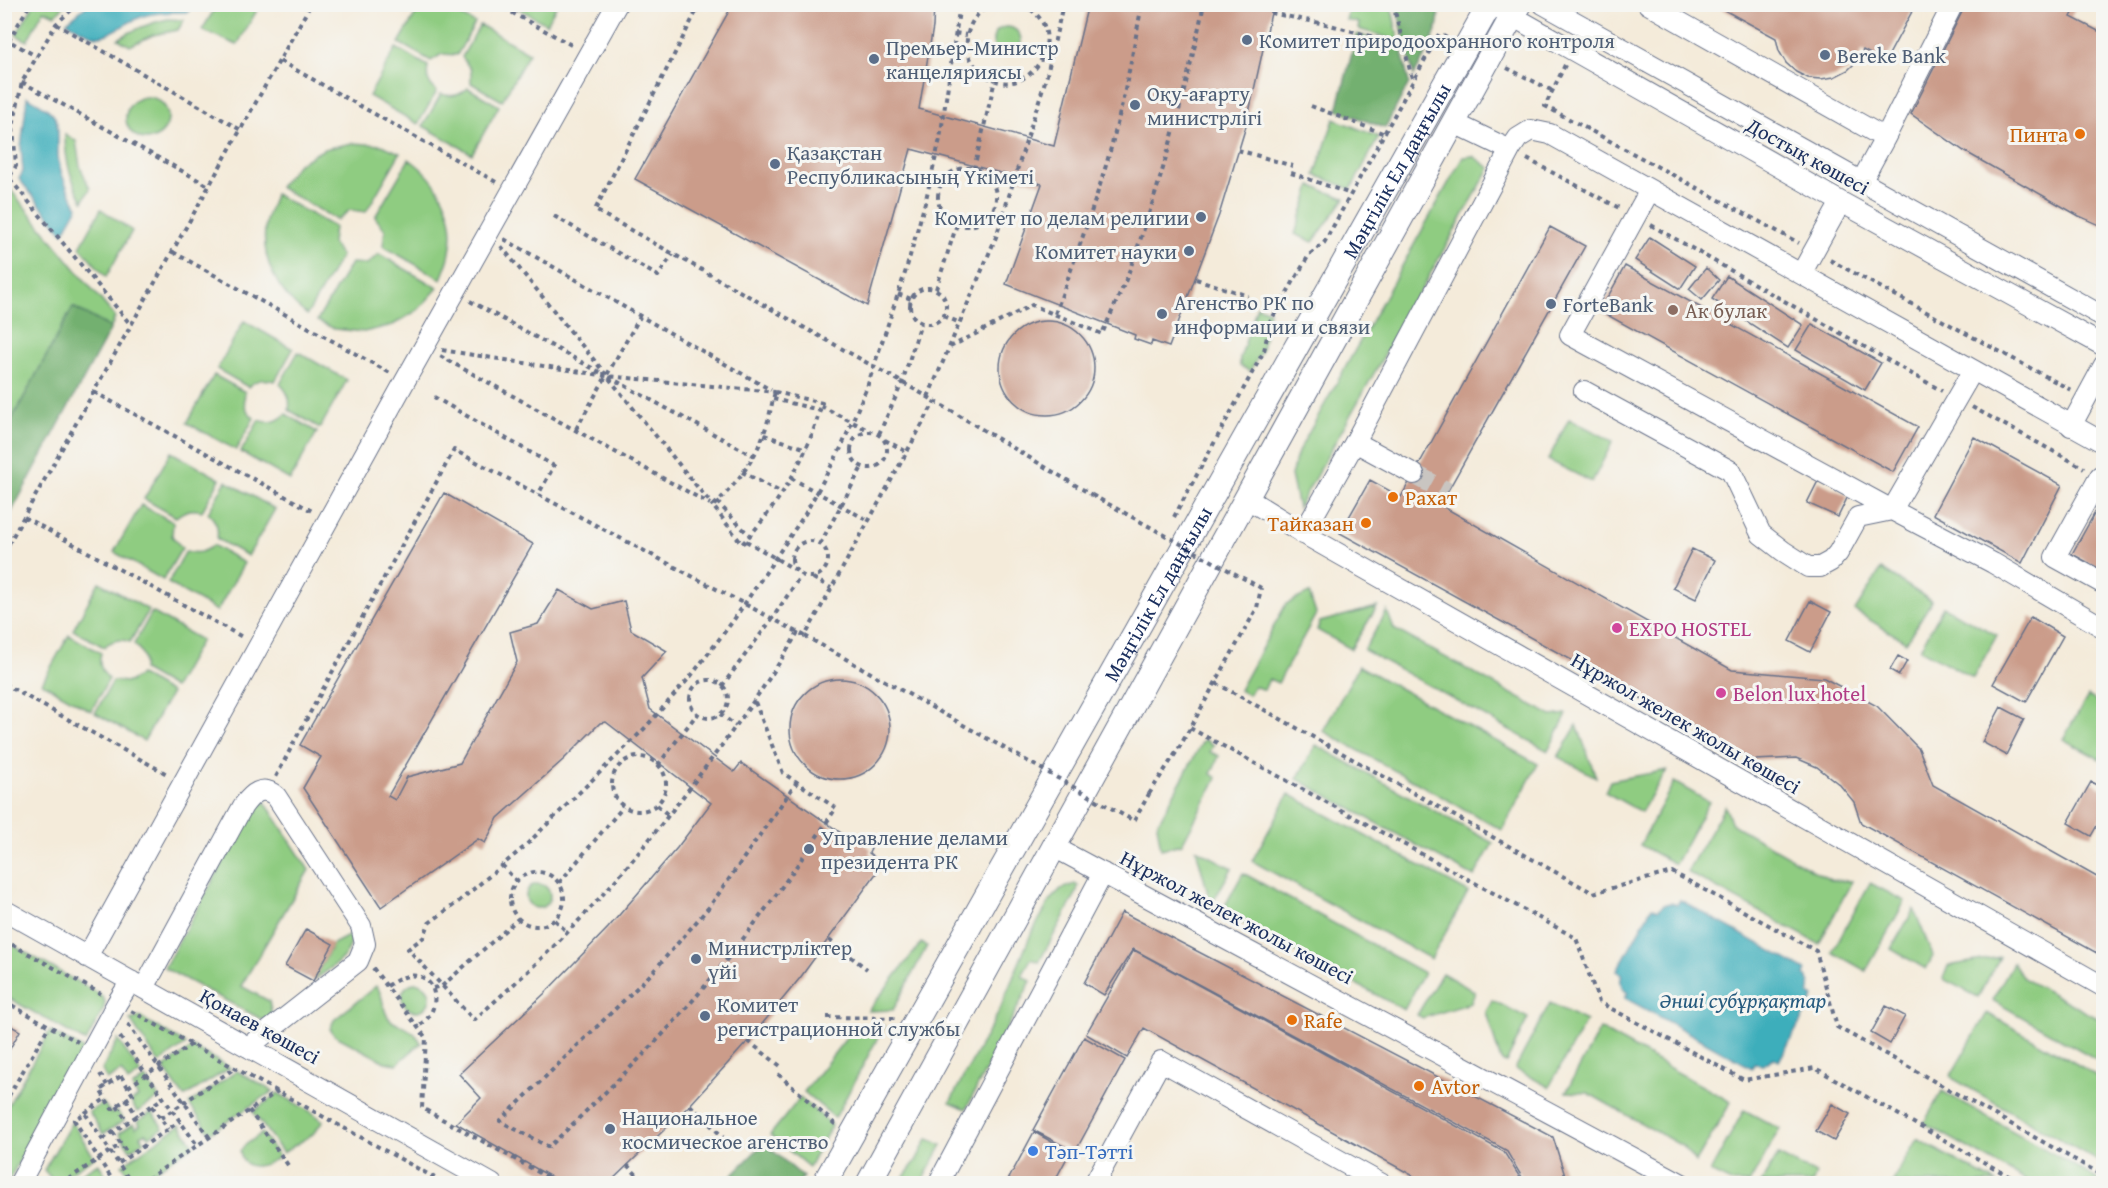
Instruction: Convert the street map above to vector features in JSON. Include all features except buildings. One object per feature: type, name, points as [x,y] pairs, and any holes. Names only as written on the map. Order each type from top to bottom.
[{"type":"main road","name":"Мәңгілік Ел даңғылы","points":[[824,1184],[1490,4]]},
{"type":"main road","name":"Мәңгілік Ел даңғылы","points":[[868,1184],[1516,11]]},
{"type":"street","points":[[87,957],[405,381],[617,4]]},
{"type":"street","name":"Достық көшесі","points":[[1490,4],[1516,11],[1841,202],[2103,346]]},
{"type":"street","name":"Достық көшесі","points":[[1543,4],[2103,317]]},
{"type":"street","points":[[1648,4],[1885,138]]},
{"type":"street","points":[[1861,182],[1953,4]]},
{"type":"street","points":[[1454,123],[1510,150]]},
{"type":"street","points":[[1303,534],[1355,442],[1510,150],[1518,138],[1531,130],[1550,134],[2103,444]]},
{"type":"street","points":[[1650,190],[1570,334],[1993,563],[2103,628]]},
{"type":"street","points":[[1801,274],[1841,202]]},
{"type":"street","points":[[2071,426],[2103,364]]},
{"type":"street","points":[[1584,391],[1731,471],[1761,534],[1808,567],[1821,567],[1838,553],[1858,517],[1892,510],[1973,370]]},
{"type":"street","points":[[1355,442],[1414,474]]},
{"type":"street","points":[[2100,476],[2055,557],[2103,584]]},
{"type":"street","name":"Нұржол желек жолы көшесі","points":[[1246,498],[1303,534],[2103,987]]},
{"type":"street","points":[[19,1184],[117,1003],[138,985],[243,806],[251,795],[262,790],[270,790],[361,926],[364,936],[362,953],[358,961],[248,1047]]},
{"type":"street","name":"Нұржол желек жолы көшесі","points":[[1054,847],[1682,1184]]},
{"type":"street","points":[[938,1184],[1103,873]]},
{"type":"street","name":"Қонаев көшесі","points":[[4,910],[492,1184]]},
{"type":"street","points":[[1094,1184],[1161,1061],[1382,1184]]},
{"type":"path","points":[[4,50],[30,4]]},
{"type":"path","points":[[78,4],[56,24],[22,82],[13,127],[16,166],[9,178],[131,325]]},
{"type":"path","points":[[4,552],[311,4]]},
{"type":"path","points":[[496,4],[589,54]]},
{"type":"path","points":[[270,790],[299,731],[454,450],[798,632],[1134,821],[1216,683],[1257,608],[1261,588],[1092,495],[935,401],[595,210],[700,4]]},
{"type":"path","points":[[993,4],[975,17],[967,35],[968,56],[985,76],[1010,82],[1023,79],[1038,66],[1047,49],[1047,35],[1042,23],[1034,13],[1020,4]]},
{"type":"path","points":[[928,397],[996,237],[1047,75],[1063,4]]},
{"type":"path","points":[[1055,314],[1082,241],[1107,160],[1143,4]]},
{"type":"path","points":[[950,347],[1032,305],[1102,334],[1130,268],[1160,180],[1187,85],[1204,4]]},
{"type":"path","points":[[1393,4],[1413,82]]},
{"type":"path","points":[[798,632],[736,726],[668,815],[598,899],[528,971],[474,1020],[408,949],[424,937],[429,923],[523,848],[644,729],[688,680],[753,592],[810,505],[841,448],[867,387],[898,294],[929,187],[940,139],[959,5]]},
{"type":"path","points":[[1271,13],[1330,25],[1403,45]]},
{"type":"path","points":[[56,24],[241,130]]},
{"type":"path","points":[[955,33],[967,35]]},
{"type":"path","points":[[4,38],[36,56]]},
{"type":"path","points":[[1047,49],[1053,51]]},
{"type":"path","points":[[1511,70],[1551,90],[1568,59]]},
{"type":"path","points":[[280,61],[512,191]]},
{"type":"path","points":[[974,169],[995,80]]},
{"type":"path","points":[[22,82],[209,186]]},
{"type":"path","points":[[1311,106],[1384,134]]},
{"type":"path","points":[[1238,150],[1293,166]]},
{"type":"path","points":[[1510,150],[1636,216],[1957,399],[2100,476]]},
{"type":"path","points":[[974,169],[986,175],[992,182],[995,191],[994,206],[988,217],[981,222],[972,226],[957,224],[946,216],[941,208],[938,199],[939,189],[950,174],[959,170],[974,169]]},
{"type":"path","points":[[1291,173],[1351,195]]},
{"type":"path","points":[[929,187],[939,189]]},
{"type":"path","points":[[994,206],[1005,208]]},
{"type":"path","points":[[554,216],[658,276],[673,254]]},
{"type":"path","points":[[936,289],[957,224]]},
{"type":"path","points":[[489,231],[775,392]]},
{"type":"path","points":[[489,231],[715,504],[748,538],[801,575],[831,588]]},
{"type":"path","points":[[172,252],[405,381]]},
{"type":"path","points":[[1196,279],[1248,297]]},
{"type":"path","points":[[924,288],[936,289],[945,297],[947,304],[944,316],[934,324],[921,323],[912,316],[911,299],[914,294],[924,288]]},
{"type":"path","points":[[454,293],[754,456]]},
{"type":"path","points":[[898,294],[911,299]]},
{"type":"path","points":[[944,316],[960,323]]},
{"type":"path","points":[[576,429],[640,317]]},
{"type":"path","points":[[879,434],[902,383],[921,323]]},
{"type":"path","points":[[424,347],[607,376],[775,392],[822,403],[813,436],[782,494],[742,544],[715,504],[424,347]]},
{"type":"path","points":[[94,392],[329,521]]},
{"type":"path","points":[[715,504],[754,456],[764,435],[775,392]]},
{"type":"path","points":[[434,397],[555,466],[538,495]]},
{"type":"path","points":[[773,399],[821,408],[879,434],[885,440],[907,452]]},
{"type":"path","points":[[805,636],[935,401]]},
{"type":"path","points":[[871,431],[860,434],[852,443],[853,460],[862,467],[875,468],[885,460],[888,448],[885,440]]},
{"type":"path","points":[[764,435],[807,449]]},
{"type":"path","points":[[820,544],[862,467]]},
{"type":"path","points":[[742,472],[782,494]]},
{"type":"path","points":[[791,478],[869,521]]},
{"type":"path","points":[[24,517],[259,646]]},
{"type":"path","points":[[795,569],[792,558],[796,547],[806,541],[820,544],[827,551],[829,563],[822,574],[812,578]]},
{"type":"path","points":[[722,686],[772,619],[801,575]]},
{"type":"path","points":[[688,680],[694,687]]},
{"type":"path","points":[[705,681],[722,686],[727,697],[727,704],[720,714],[708,718],[697,714],[690,698],[694,687],[705,681]]},
{"type":"path","points":[[1216,683],[1593,893],[1672,872],[1816,951],[1837,1027],[2103,1176]]},
{"type":"path","points":[[4,684],[184,783]]},
{"type":"path","points":[[754,701],[783,773],[836,808],[782,887],[698,992],[644,1054],[549,1148],[500,1121],[651,974],[710,906],[796,782]]},
{"type":"path","points":[[658,765],[697,714]]},
{"type":"path","points":[[720,714],[736,726]]},
{"type":"path","points":[[1190,728],[1575,938],[1599,1002],[1744,1080],[1815,1068],[2023,1184]]},
{"type":"path","points":[[642,757],[658,765],[666,781],[663,798],[649,810],[640,812],[623,807],[613,793],[611,784],[618,767],[633,758],[642,757]]},
{"type":"path","points":[[612,761],[618,767]]},
{"type":"path","points":[[657,805],[668,815]]},
{"type":"path","points":[[559,883],[623,807]]},
{"type":"path","points":[[502,865],[516,882]]},
{"type":"path","points":[[531,872],[549,874],[559,883],[564,895],[564,904],[555,920],[548,924],[530,925],[519,918],[511,907],[510,898],[516,882],[531,872]]},
{"type":"path","points":[[433,988],[442,986],[519,918]]},
{"type":"path","points":[[555,920],[567,932]]},
{"type":"path","points":[[4,940],[446,1184]]},
{"type":"path","points":[[829,940],[867,969]]},
{"type":"path","points":[[362,953],[426,1038],[422,1108],[560,1184]]},
{"type":"path","points":[[387,986],[404,977],[415,976],[425,980],[433,988],[435,1004],[427,1021],[417,1026]]},
{"type":"path","points":[[4,1001],[92,1049]]},
{"type":"path","points":[[827,1017],[899,1018]]},
{"type":"path","points":[[128,1024],[209,1137]]},
{"type":"path","points":[[4,1104],[49,1026]]},
{"type":"path","points":[[120,1037],[197,1145]]},
{"type":"path","points":[[748,1041],[783,1068]]},
{"type":"path","points":[[128,1087],[192,1044]]},
{"type":"path","points":[[161,1118],[236,1068]]},
{"type":"path","points":[[100,1074],[107,1085]]},
{"type":"path","points":[[778,1074],[839,1127]]},
{"type":"path","points":[[121,1076],[133,1095],[112,1109],[100,1090],[107,1085],[121,1076]]},
{"type":"path","points":[[140,1184],[278,1091]]},
{"type":"path","points":[[103,1139],[163,1098]]},
{"type":"path","points":[[105,1099],[74,1120],[115,1184]]},
{"type":"path","points":[[126,1099],[137,1116]]},
{"type":"path","points":[[690,1105],[723,1137]]},
{"type":"path","points":[[117,1106],[128,1122]]},
{"type":"path","points":[[152,1106],[168,1130]]},
{"type":"path","points":[[249,1110],[290,1168]]},
{"type":"path","points":[[85,1113],[132,1184]]},
{"type":"path","points":[[118,1163],[180,1121]]},
{"type":"path","points":[[113,1132],[129,1156]]},
{"type":"path","points":[[61,1184],[121,1144]]},
{"type":"path","points":[[627,1165],[646,1184]]},
{"type":"green space","points":[[34,4],[65,5],[55,15],[44,10],[27,41],[16,35]]},
{"type":"green space","points":[[217,5],[260,5],[237,45],[202,30]]},
{"type":"green space","points":[[421,5],[442,5],[475,23],[457,55],[442,54],[431,61],[399,43]]},
{"type":"green space","points":[[512,5],[557,5],[546,24]]},
{"type":"green space","points":[[1350,5],[1391,5],[1399,41],[1358,29],[1359,23],[1346,20]]},
{"type":"green space","points":[[1396,5],[1435,5],[1438,12],[1436,30],[1414,76]]},
{"type":"green space","points":[[168,19],[184,20],[178,30],[153,35],[130,46],[118,39],[154,22]]},
{"type":"green space","points":[[480,25],[529,53],[502,101],[471,83],[471,70],[462,57]]},
{"type":"green space","points":[[1007,27],[1017,31],[1021,41],[1017,51],[1007,55],[997,51],[993,41],[997,31]]},
{"type":"green space","points":[[1357,34],[1401,47],[1409,83],[1385,128],[1337,110]]},
{"type":"green space","points":[[396,48],[428,66],[428,80],[437,91],[418,124],[369,96]]},
{"type":"green space","points":[[468,88],[499,106],[472,154],[423,126],[441,94],[455,95]]},
{"type":"green space","points":[[147,97],[155,98],[162,103],[167,110],[167,126],[162,133],[155,138],[147,139],[139,138],[132,133],[127,126],[126,118],[127,110],[132,103],[139,98]]},
{"type":"green space","points":[[1334,119],[1379,137],[1351,189],[1315,175]]},
{"type":"green space","points":[[65,134],[76,141],[80,166],[90,189],[83,201],[69,169]]},
{"type":"green space","points":[[352,143],[382,145],[400,153],[366,212],[350,210],[337,220],[279,187],[298,164],[324,149]]},
{"type":"green space","points":[[1473,156],[1490,168],[1298,508],[1291,475],[1298,452],[1463,157]]},
{"type":"green space","points":[[409,159],[429,177],[444,200],[448,212],[452,238],[449,259],[441,279],[383,246],[385,230],[375,217]]},
{"type":"green space","points":[[5,183],[115,317],[111,328],[73,307],[5,432]]},
{"type":"green space","points":[[1311,186],[1345,198],[1313,242],[1295,234]]},
{"type":"green space","points":[[275,194],[334,227],[332,243],[341,256],[307,315],[279,286],[268,262],[265,249],[266,221]]},
{"type":"green space","points":[[101,209],[132,231],[106,277],[80,247]]},
{"type":"green space","points":[[379,254],[438,288],[418,310],[393,325],[364,332],[335,329],[317,321],[351,263],[367,264]]},
{"type":"green space","points":[[1257,306],[1269,311],[1262,350],[1250,371],[1240,366],[1240,358]]},
{"type":"green space","points":[[73,307],[111,328],[5,524],[5,432]]},
{"type":"green space","points":[[244,321],[293,349],[275,381],[261,380],[248,387],[217,369]]},
{"type":"green space","points":[[298,352],[347,380],[320,428],[289,410],[288,396],[280,384]]},
{"type":"green space","points":[[214,375],[245,392],[245,406],[254,418],[236,450],[187,423]]},
{"type":"green space","points":[[286,414],[317,432],[290,480],[241,452],[259,420],[273,422]]},
{"type":"green space","points":[[1569,419],[1613,441],[1592,482],[1548,460]]},
{"type":"green space","points":[[171,452],[220,479],[202,511],[188,510],[176,517],[144,499]]},
{"type":"green space","points":[[226,481],[275,509],[248,556],[217,539],[216,524],[208,513]]},
{"type":"green space","points":[[141,505],[173,522],[172,536],[182,548],[163,580],[114,552]]},
{"type":"green space","points":[[213,545],[244,563],[217,611],[168,583],[186,551],[200,552]]},
{"type":"green space","points":[[1881,569],[1932,601],[1906,642],[1855,611]]},
{"type":"green space","points":[[99,582],[149,610],[130,642],[116,640],[104,647],[73,630]]},
{"type":"green space","points":[[1309,593],[1316,614],[1278,683],[1269,679],[1264,690],[1254,686],[1249,695],[1239,690],[1286,604]]},
{"type":"green space","points":[[1377,607],[1351,649],[1317,630],[1320,622]]},
{"type":"green space","points":[[1943,607],[1997,635],[1973,678],[1920,649]]},
{"type":"green space","points":[[1387,611],[1394,629],[1552,716],[1567,714],[1548,751],[1364,650]]},
{"type":"green space","points":[[152,612],[201,640],[174,688],[143,670],[143,656],[134,644]]},
{"type":"green space","points":[[69,635],[101,653],[101,667],[109,679],[91,711],[42,683]]},
{"type":"green space","points":[[1359,666],[1538,764],[1502,830],[1323,731]]},
{"type":"green space","points":[[140,675],[171,693],[144,741],[95,713],[113,681],[129,682]]},
{"type":"green space","points":[[2088,696],[2103,705],[2103,761],[2063,739]]},
{"type":"green space","points":[[1577,725],[1596,777],[1558,757]]},
{"type":"green space","points":[[1204,739],[1214,745],[1210,752],[1219,756],[1211,774],[1217,778],[1182,844],[1161,849],[1157,825]]},
{"type":"green space","points":[[1316,745],[1493,843],[1474,877],[1297,779]]},
{"type":"green space","points":[[1667,770],[1641,812],[1605,792],[1610,781]]},
{"type":"green space","points":[[1674,782],[1709,802],[1675,864],[1640,845]]},
{"type":"green space","points":[[1289,794],[1468,892],[1431,959],[1252,861]]},
{"type":"green space","points":[[265,802],[309,870],[241,986],[269,1001],[272,1016],[265,1021],[164,968],[256,804]]},
{"type":"green space","points":[[1725,806],[1732,824],[1830,880],[1852,881],[1819,944],[1687,872]]},
{"type":"green space","points":[[1196,849],[1232,868],[1211,905]]},
{"type":"green space","points":[[1243,873],[1424,973],[1404,1010],[1222,911]]},
{"type":"green space","points":[[1870,883],[1905,901],[1866,971],[1832,952]]},
{"type":"green space","points":[[538,884],[547,887],[550,896],[547,905],[538,908],[529,905],[526,896],[529,887]]},
{"type":"green space","points":[[1075,884],[1078,886],[1076,894],[1039,962],[1031,959],[1022,976],[1031,981],[966,1109],[950,1102],[1000,1009],[1031,934],[1051,899],[1061,889]]},
{"type":"green space","points":[[1914,909],[1933,956],[1926,969],[1891,949]]},
{"type":"green space","points":[[352,934],[344,956],[313,981],[333,944]]},
{"type":"green space","points":[[7,942],[101,995],[105,1001],[104,1008],[86,1042],[5,996],[4,947]]},
{"type":"green space","points":[[921,943],[927,946],[893,1010],[868,1011]]},
{"type":"green space","points":[[2000,957],[1978,997],[1943,979],[1948,966]]},
{"type":"green space","points":[[2013,963],[2023,978],[2103,1021],[2103,1063],[1992,1000]]},
{"type":"green space","points":[[1442,973],[1475,992],[1471,1003],[1423,1018],[1417,1015]]},
{"type":"green space","points":[[416,983],[426,987],[430,997],[426,1007],[416,1011],[406,1007],[402,997],[406,987]]},
{"type":"green space","points":[[376,986],[388,1017],[413,1033],[421,1043],[397,1064],[385,1062],[334,1035],[330,1029],[334,1020]]},
{"type":"green space","points":[[1492,1000],[1528,1018],[1506,1063],[1501,1061],[1486,1012]]},
{"type":"green space","points":[[1550,1003],[1586,1021],[1549,1087],[1515,1069]]},
{"type":"green space","points":[[1987,1013],[2103,1079],[2103,1164],[1950,1077]]},
{"type":"green space","points":[[140,1017],[186,1044],[159,1063],[130,1020]]},
{"type":"green space","points":[[884,1026],[835,1118],[804,1092],[855,1027]]},
{"type":"green space","points":[[1600,1029],[1731,1102],[1696,1162],[1682,1146],[1588,1093],[1566,1092]]},
{"type":"green space","points":[[50,1031],[83,1049],[5,1184],[5,1111]]},
{"type":"green space","points":[[118,1040],[141,1073],[128,1082],[121,1071],[107,1080],[102,1070]]},
{"type":"green space","points":[[193,1047],[230,1068],[184,1097],[163,1068]]},
{"type":"green space","points":[[237,1071],[273,1091],[210,1133],[189,1104]]},
{"type":"green space","points":[[145,1078],[159,1098],[137,1112],[131,1102],[138,1097],[132,1087]]},
{"type":"green space","points":[[1942,1091],[2103,1183],[2030,1183],[1924,1123]]},
{"type":"green space","points":[[278,1093],[323,1121],[313,1134],[283,1153],[253,1112]]},
{"type":"green space","points":[[800,1098],[832,1125],[809,1167],[770,1135]]},
{"type":"green space","points":[[103,1103],[111,1114],[117,1111],[124,1121],[103,1134],[89,1112]]},
{"type":"green space","points":[[1744,1110],[1780,1129],[1749,1183],[1733,1183],[1710,1172]]},
{"type":"green space","points":[[152,1112],[163,1128],[149,1137],[146,1133],[141,1136],[144,1141],[130,1150],[119,1133],[133,1124],[136,1128],[140,1125],[138,1121]]},
{"type":"green space","points":[[72,1122],[94,1157],[55,1183],[44,1170]]},
{"type":"green space","points":[[180,1125],[194,1145],[135,1183],[122,1165]]},
{"type":"green space","points":[[262,1133],[279,1157],[262,1165],[250,1166],[242,1158],[240,1151]]},
{"type":"green space","points":[[927,1139],[942,1145],[921,1183],[899,1183],[916,1161]]},
{"type":"green space","points":[[1917,1139],[1997,1183],[1892,1183]]},
{"type":"green space","points":[[764,1143],[803,1177],[799,1183],[724,1183]]},
{"type":"green space","points":[[1778,1155],[1816,1174],[1812,1183],[1761,1183]]},
{"type":"green space","points":[[98,1163],[111,1183],[66,1183]]},
{"type":"water","points":[[89,4],[193,5],[188,12],[147,15],[108,34],[98,36],[67,22]]},
{"type":"water","points":[[27,97],[49,110],[56,120],[60,169],[78,207],[63,233],[19,179],[23,171],[21,148]]},
{"type":"water","name":"Әнші субұрқақтар","points":[[1680,900],[1806,970],[1804,975],[1810,983],[1809,994],[1814,997],[1779,1061],[1774,1058],[1763,1065],[1754,1064],[1752,1068],[1625,998],[1628,993],[1621,985],[1622,974],[1617,971],[1652,907],[1658,910],[1666,904],[1677,905]]},
{"type":"tunnel","points":[[1414,474],[1447,492]]},
{"type":"place","name":"Комитет природоохранного контроля","points":[[1247,40]]},
{"type":"place","name":"Bereke Bank","points":[[1825,55]]},
{"type":"place","name":"Премьер-Министр канцеляриясы","points":[[874,59]]},
{"type":"place","name":"Оқу-ағарту министрлігі","points":[[1135,105]]},
{"type":"place","name":"Пинта","points":[[2080,134]]},
{"type":"place","name":"Қазақстан Республикасының Үкіметі","points":[[775,164]]},
{"type":"place","name":"Комитет по делам религии","points":[[1201,217]]},
{"type":"place","name":"Комитет науки","points":[[1189,251]]},
{"type":"place","name":"ForteBank","points":[[1551,304]]},
{"type":"place","name":"Ак булак","points":[[1673,310]]},
{"type":"place","name":"Агенство РК по информации и связи","points":[[1162,314]]},
{"type":"place","name":"Рахат","points":[[1393,497]]},
{"type":"place","name":"Тайказан","points":[[1366,523]]},
{"type":"place","name":"EXPO HOSTEL","points":[[1617,628]]},
{"type":"place","name":"Belon lux hotel","points":[[1721,693]]},
{"type":"place","name":"Управление делами президента РК","points":[[809,849]]},
{"type":"place","name":"Министрліктер үйі","points":[[696,959]]},
{"type":"place","name":"Комитет регистрационной службы","points":[[705,1016]]},
{"type":"place","name":"Rafe","points":[[1292,1020]]},
{"type":"place","name":"Avtor","points":[[1419,1086]]},
{"type":"place","name":"Национальное космическое агенство","points":[[610,1129]]},
{"type":"place","name":"Тәп-Тәтті","points":[[1033,1151]]}]
